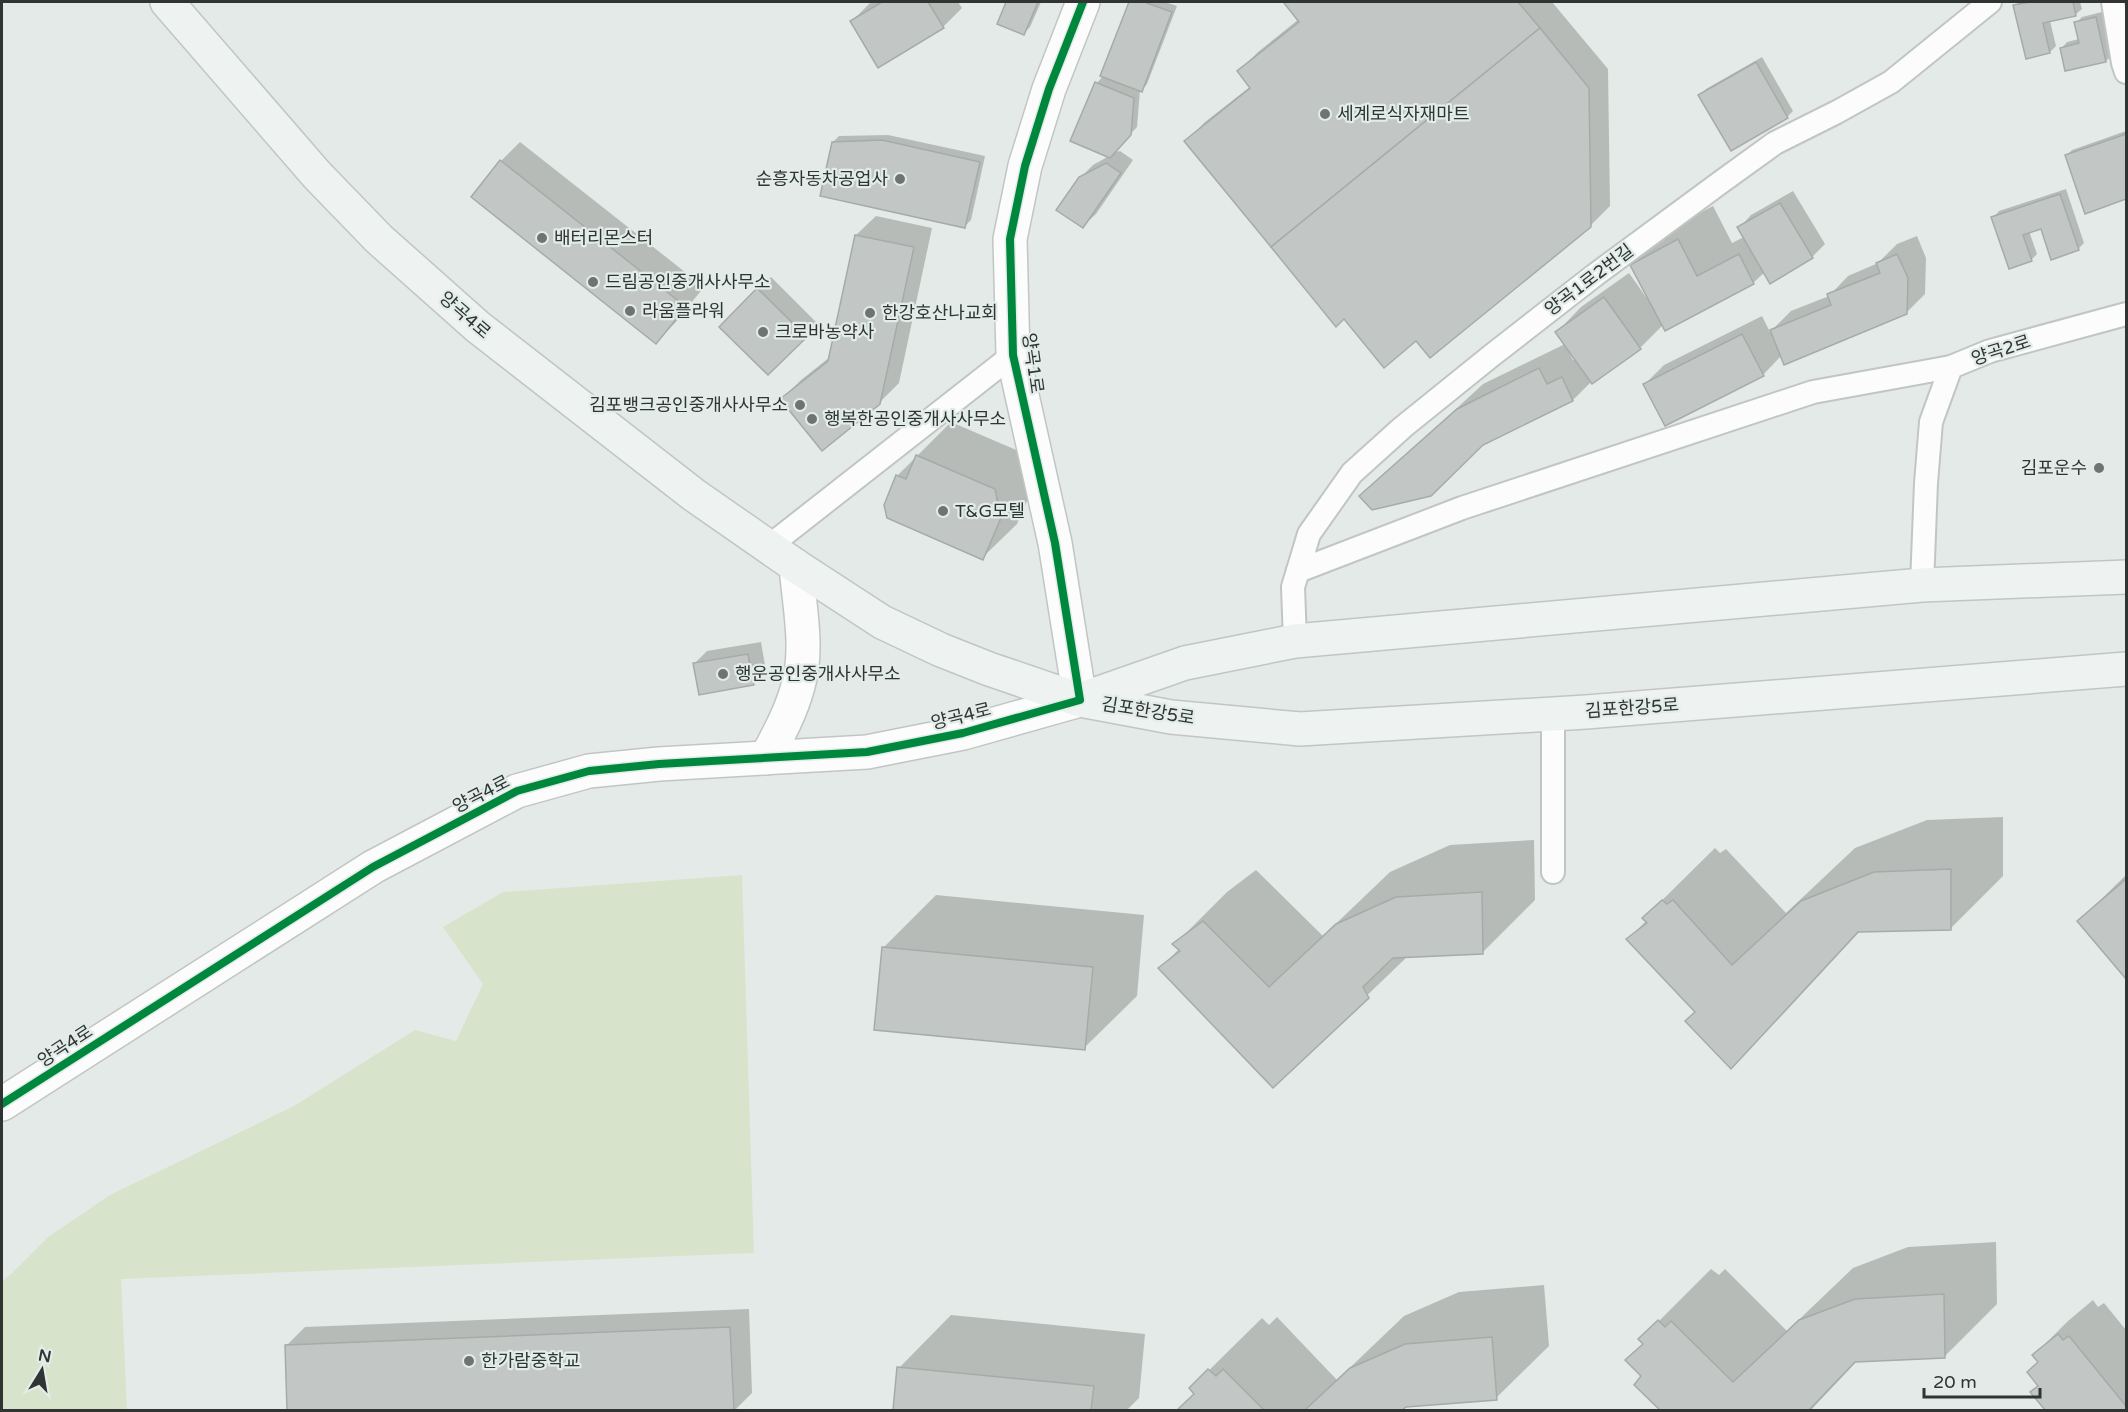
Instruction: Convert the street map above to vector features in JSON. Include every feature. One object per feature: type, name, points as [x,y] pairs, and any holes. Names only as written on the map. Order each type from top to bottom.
[{"type":"main road","name":"양곡4로","points":[[167,2],[317,176],[380,239],[487,335],[694,495],[882,622],[989,669],[1080,700]]},
{"type":"main road","name":"김포한강5로","points":[[1080,700],[1185,663],[1295,641],[1922,585],[2127,577]]},
{"type":"main road","name":"김포한강5로","points":[[1080,700],[1171,717],[1300,729],[1553,714],[2127,669]]},
{"type":"street","name":"양곡1로","points":[[1080,700],[1055,543],[1013,356],[1010,239],[1025,166],[1049,89],[1083,2]]},
{"type":"street","points":[[766,758],[789,716],[799,684],[803,653],[796,566]]},
{"type":"street","name":"양곡4로","points":[[2,1104],[373,867],[517,791],[589,771],[878,750],[963,733],[1080,700]]},
{"type":"lane","name":"양곡1로2번길","points":[[1295,641],[1293,587],[1309,534],[1352,472],[1403,427],[1595,274],[1775,143],[1891,82],[1990,2]]},
{"type":"lane","points":[[2113,2],[2123,63],[2127,72]]},
{"type":"lane","name":"양곡2로","points":[[1922,585],[1931,422],[1951,367],[1990,351],[2127,314]]},
{"type":"lane","points":[[768,547],[1013,356]]},
{"type":"lane","points":[[1298,571],[1461,508],[1813,392],[1951,367]]},
{"type":"lane","points":[[1553,714],[1553,872]]},
{"type":"green space","points":[[742,875],[754,1253],[121,1279],[127,1410],[2,1410],[2,1281],[48,1237],[110,1195],[294,1106],[415,1030],[456,1041],[483,984],[443,927],[503,892]]},
{"type":"building","points":[[882,2],[928,2],[944,28],[878,68],[850,21]]},
{"type":"building","points":[[1006,2],[1038,2],[1024,35],[997,24]]},
{"type":"building","points":[[1129,2],[1144,2],[1172,12],[1142,92],[1100,76]]},
{"type":"building","name":"세계로식자재마트","points":[[1518,2],[1540,28],[1271,247],[1184,141],[1250,88],[1237,71],[1299,22],[1284,3]]},
{"type":"building","points":[[2030,2],[2073,2],[2076,16],[2043,23],[2050,53],[2026,59],[2013,5]]},
{"type":"building","points":[[2096,17],[2106,62],[2065,71],[2060,48],[2079,43],[2074,22]]},
{"type":"building","points":[[1540,28],[1589,88],[1591,227],[1430,358],[1416,341],[1384,368],[1344,319],[1336,327],[1271,247]]},
{"type":"building","points":[[1756,62],[1788,118],[1731,151],[1698,95]]},
{"type":"building","points":[[1095,82],[1134,98],[1131,135],[1110,158],[1070,141]]},
{"type":"building","points":[[2126,134],[2126,199],[2085,214],[2065,155]]},
{"type":"building","name":"순흥자동차공업사","points":[[882,140],[980,162],[965,228],[820,196],[832,142]]},
{"type":"building","points":[[500,160],[686,307],[656,344],[471,197]]},
{"type":"building","points":[[1106,163],[1121,173],[1083,228],[1056,210],[1079,177]]},
{"type":"building","points":[[2060,194],[2079,250],[2051,260],[2041,229],[2023,235],[2032,261],[2009,269],[1991,217]]},
{"type":"building","points":[[1780,203],[1813,258],[1770,284],[1737,227]]},
{"type":"building","points":[[855,235],[914,247],[880,404],[822,451],[780,399],[828,361]]},
{"type":"building","points":[[1678,239],[1697,276],[1739,254],[1754,284],[1665,331],[1630,265]]},
{"type":"building","points":[[1897,254],[1908,278],[1907,314],[1784,365],[1770,330],[1831,305],[1827,294],[1880,273],[1876,263]]},
{"type":"building","name":"크로바농약사","points":[[757,288],[807,337],[768,375],[719,327]]},
{"type":"building","points":[[1604,297],[1641,349],[1592,384],[1555,332]]},
{"type":"building","points":[[1742,334],[1764,376],[1665,426],[1643,384]]},
{"type":"building","points":[[1539,368],[1547,384],[1562,377],[1573,401],[1483,445],[1431,496],[1372,510],[1359,496],[1457,409]]},
{"type":"building","name":"T&G모텔","points":[[916,455],[995,489],[1001,518],[983,560],[887,518],[884,505],[896,475],[906,479]]},
{"type":"building","name":"행운공인중개사사무소","points":[[748,654],[754,685],[699,695],[693,663]]},
{"type":"building","points":[[1951,869],[1951,930],[1858,932],[1731,1069],[1685,1021],[1695,1012],[1626,939],[1647,923],[1642,918],[1662,900],[1667,904],[1673,900],[1732,965],[1801,901],[1874,872]]},
{"type":"building","points":[[2126,879],[2126,979],[2077,921]]},
{"type":"building","points":[[1482,892],[1483,954],[1393,958],[1363,987],[1369,998],[1273,1088],[1158,968],[1180,951],[1172,944],[1203,921],[1269,987],[1336,924],[1396,897]]},
{"type":"building","points":[[882,947],[1093,967],[1085,1050],[874,1030]]},
{"type":"building","points":[[1944,1294],[1945,1358],[1855,1362],[1809,1410],[1660,1410],[1634,1385],[1641,1376],[1625,1360],[1643,1344],[1638,1339],[1658,1320],[1665,1327],[1671,1321],[1733,1382],[1799,1320],[1855,1299]]},
{"type":"building","points":[[730,1327],[734,1410],[287,1410],[285,1345]]},
{"type":"building","points":[[2058,1334],[2063,1340],[2069,1336],[2126,1406],[2126,1410],[2045,1410],[2030,1392],[2038,1386],[2027,1372],[2038,1362],[2032,1355]]},
{"type":"building","points":[[1492,1337],[1497,1400],[1406,1407],[1402,1410],[1305,1410],[1350,1368],[1405,1344]]},
{"type":"building","points":[[897,1367],[1094,1386],[1091,1410],[893,1410]]},
{"type":"building","points":[[1208,1369],[1216,1376],[1223,1369],[1264,1410],[1178,1409],[1194,1394],[1189,1388]]},
{"type":"cycle path","points":[[2,1104],[373,867],[517,791],[589,771],[659,764],[867,752],[963,733],[1080,700],[1055,543],[1013,355],[1010,239],[1025,166],[1049,89],[1083,2]]},
{"type":"place","name":"세계로식자재마트","points":[[1325,114]]},
{"type":"place","name":"순흥자동차공업사","points":[[900,179]]},
{"type":"place","name":"배터리몬스터","points":[[542,238]]},
{"type":"place","name":"드림공인중개사사무소","points":[[593,282]]},
{"type":"place","name":"라움플라워","points":[[630,311]]},
{"type":"place","name":"한강호산나교회","points":[[870,313]]},
{"type":"place","name":"크로바농약사","points":[[763,332]]},
{"type":"place","name":"김포뱅크공인중개사사무소","points":[[800,405]]},
{"type":"place","name":"행복한공인중개사사무소","points":[[812,419]]},
{"type":"place","name":"김포운수","points":[[2099,468]]},
{"type":"place","name":"T&G모텔","points":[[943,511]]},
{"type":"place","name":"행운공인중개사사무소","points":[[723,674]]},
{"type":"place","name":"한가람중학교","points":[[469,1361]]}]
